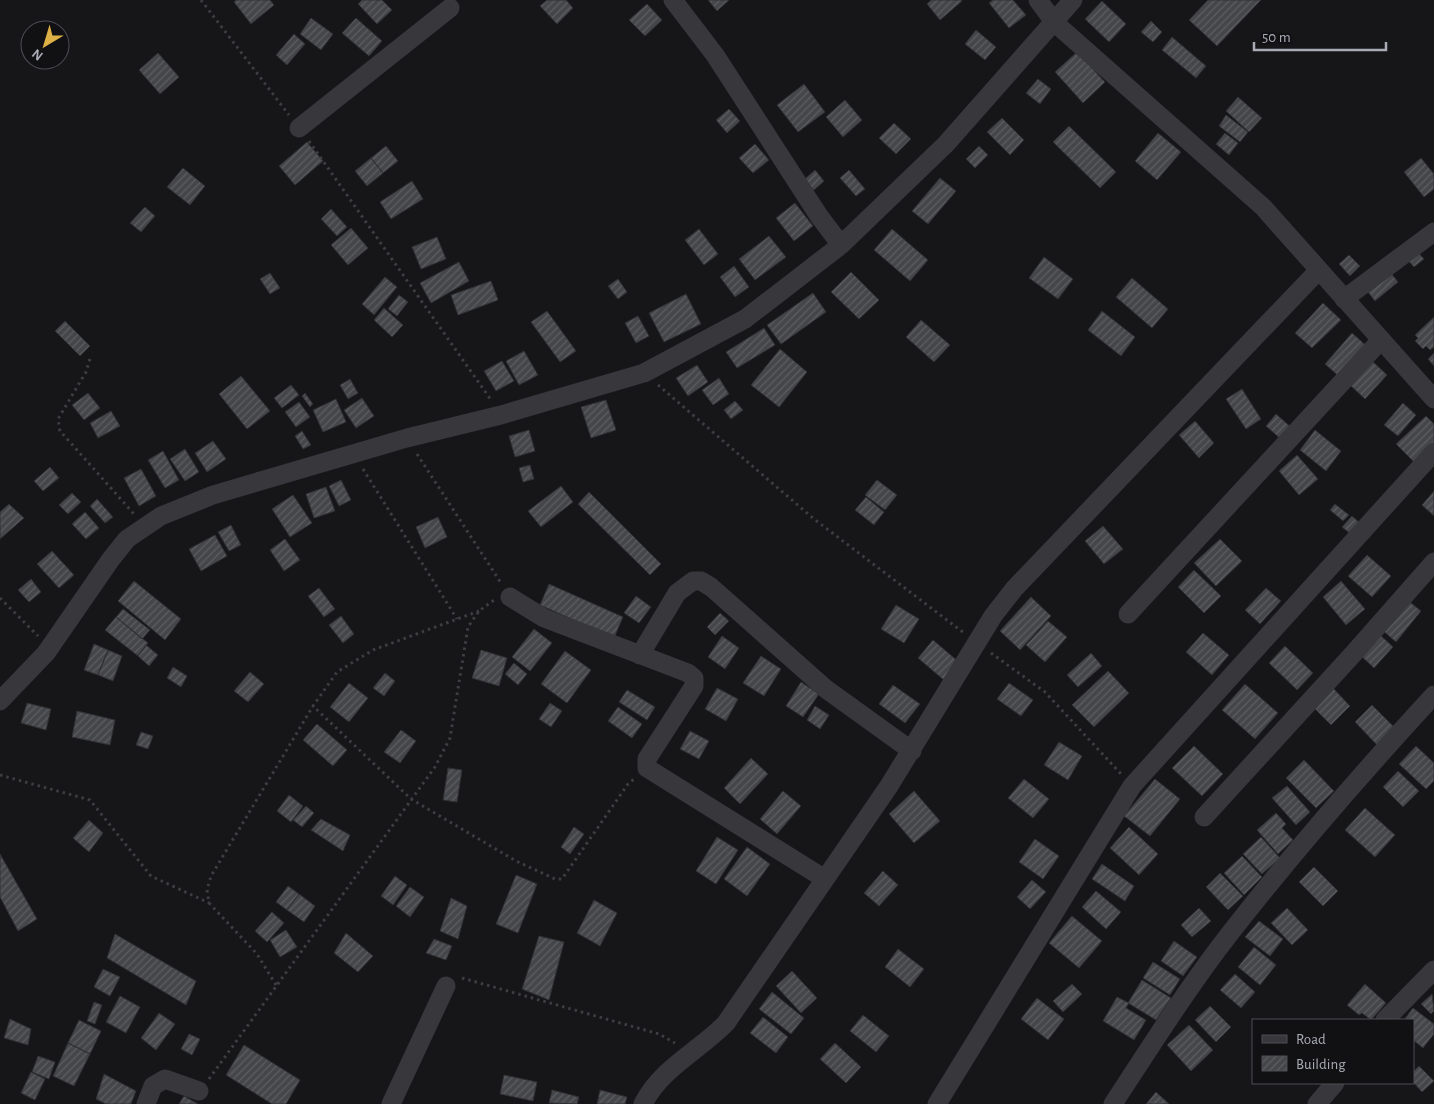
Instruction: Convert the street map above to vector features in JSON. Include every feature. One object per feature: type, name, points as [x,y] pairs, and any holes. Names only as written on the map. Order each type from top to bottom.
[{"type":"street","points":[[673,0],[715,54],[819,216],[841,246]]},
{"type":"street","points":[[1038,0],[1055,23],[1262,207],[1380,341],[1434,399]]},
{"type":"street","points":[[0,701],[49,648],[110,559],[128,539],[144,526],[161,516],[213,495],[407,438],[501,415],[644,373],[744,319],[841,246],[946,144],[1055,23],[1073,0]]},
{"type":"street","points":[[299,128],[450,8]]},
{"type":"street","points":[[1344,299],[1434,232]]},
{"type":"street","points":[[643,1104],[659,1081],[690,1051],[716,1034],[726,1023],[912,751],[978,644],[993,616],[1014,589],[1318,271]]},
{"type":"street","points":[[1128,614],[1380,341]]},
{"type":"street","points":[[937,1104],[1132,786],[1434,452]]},
{"type":"street","points":[[1204,817],[1348,660],[1434,562]]},
{"type":"street","points":[[640,655],[677,593],[693,581],[701,581],[727,600],[840,700],[912,751]]},
{"type":"street","points":[[510,597],[544,618],[688,673],[694,678],[694,686],[647,759],[647,768],[825,879]]},
{"type":"street","points":[[1113,1104],[1164,1026],[1230,933],[1284,866],[1434,695]]},
{"type":"street","points":[[1387,1018],[1434,970]]},
{"type":"street","points":[[391,1104],[446,986]]},
{"type":"street","points":[[146,1104],[153,1086],[165,1079],[199,1091]]},
{"type":"street","points":[[1318,1104],[1334,1084]]},
{"type":"path","points":[[200,0],[299,128],[501,415]]},
{"type":"path","points":[[90,359],[86,372],[58,419],[60,432],[144,526]]},
{"type":"path","points":[[644,373],[814,519],[978,644],[1045,692],[1132,786]]},
{"type":"path","points":[[199,1091],[435,767],[450,738],[468,627],[480,611],[496,598],[510,597],[407,438]]},
{"type":"path","points":[[354,454],[416,551],[457,620]]},
{"type":"path","points":[[0,598],[49,648]]},
{"type":"path","points":[[209,903],[207,890],[212,876],[313,706],[337,672],[373,650],[480,611]]},
{"type":"path","points":[[313,706],[411,800],[516,861],[555,879],[562,879],[628,784],[639,775],[654,773]]},
{"type":"path","points":[[0,775],[90,800],[151,876],[209,903],[257,954],[276,985]]},
{"type":"path","points":[[446,986],[464,977],[658,1034],[690,1051]]},
{"type":"building","points":[[236,0],[270,0],[274,5],[251,24],[234,2]]},
{"type":"building","points":[[362,0],[382,0],[392,10],[377,24],[358,4]]},
{"type":"building","points":[[547,0],[566,0],[573,8],[557,24],[540,6]]},
{"type":"building","points":[[708,0],[729,0],[717,11]]},
{"type":"building","points":[[931,0],[962,1],[940,20],[927,4]]},
{"type":"building","points":[[993,0],[1013,0],[1026,15],[1009,28],[989,3]]},
{"type":"building","points":[[1208,0],[1261,0],[1217,46],[1189,20]]},
{"type":"building","points":[[1102,1],[1126,24],[1109,42],[1085,19]]},
{"type":"building","points":[[647,4],[662,20],[645,36],[629,20]]},
{"type":"building","points":[[311,18],[333,34],[321,50],[300,34]]},
{"type":"building","points":[[356,18],[382,41],[369,56],[342,33]]},
{"type":"building","points":[[1151,21],[1162,32],[1153,42],[1141,32]]},
{"type":"building","points":[[976,30],[996,47],[985,60],[965,44]]},
{"type":"building","points":[[294,34],[305,44],[287,65],[276,55]]},
{"type":"building","points":[[1172,37],[1206,66],[1196,78],[1162,50]]},
{"type":"building","points":[[1077,52],[1105,82],[1083,103],[1055,72]]},
{"type":"building","points":[[158,53],[179,77],[160,94],[139,70]]},
{"type":"building","points":[[1038,79],[1051,89],[1040,104],[1026,93]]},
{"type":"building","points":[[804,84],[825,112],[798,132],[777,105]]},
{"type":"building","points":[[1238,97],[1262,118],[1249,132],[1226,111]]},
{"type":"building","points":[[845,100],[862,120],[843,137],[826,117]]},
{"type":"building","points":[[729,109],[740,121],[727,133],[716,120]]},
{"type":"building","points":[[1226,115],[1248,132],[1240,142],[1219,126]]},
{"type":"building","points":[[1002,118],[1024,140],[1010,155],[987,132]]},
{"type":"building","points":[[894,123],[911,139],[896,154],[879,138]]},
{"type":"building","points":[[1069,126],[1116,172],[1100,188],[1053,142]]},
{"type":"building","points":[[1158,133],[1181,152],[1157,180],[1135,161]]},
{"type":"building","points":[[1225,133],[1238,143],[1229,155],[1216,144]]},
{"type":"building","points":[[307,142],[323,161],[295,185],[279,166]]},
{"type":"building","points":[[755,144],[769,160],[753,173],[739,158]]},
{"type":"building","points":[[386,146],[398,161],[383,173],[371,158]]},
{"type":"building","points":[[979,146],[988,155],[975,168],[966,159]]},
{"type":"building","points":[[371,158],[383,173],[367,186],[355,171]]},
{"type":"building","points":[[1421,158],[1434,174],[1434,189],[1424,197],[1404,172]]},
{"type":"building","points":[[183,168],[205,186],[190,205],[167,187]]},
{"type":"building","points":[[815,170],[824,181],[814,190],[804,180]]},
{"type":"building","points":[[849,170],[865,189],[856,196],[840,178]]},
{"type":"building","points":[[940,178],[956,191],[928,224],[912,211]]},
{"type":"building","points":[[412,181],[423,199],[391,219],[380,202]]},
{"type":"building","points":[[795,203],[813,226],[794,241],[776,218]]},
{"type":"building","points":[[145,207],[155,216],[141,232],[130,223]]},
{"type":"building","points":[[331,209],[347,227],[337,236],[321,219]]},
{"type":"building","points":[[351,228],[368,248],[348,265],[331,245]]},
{"type":"building","points":[[699,229],[718,254],[704,265],[685,240]]},
{"type":"building","points":[[892,229],[928,260],[910,281],[874,250]]},
{"type":"building","points":[[769,236],[786,257],[755,280],[739,259]]},
{"type":"building","points":[[437,237],[446,259],[421,269],[412,247]]},
{"type":"building","points":[[1416,250],[1424,259],[1414,267],[1406,258]]},
{"type":"building","points":[[1349,255],[1360,266],[1350,276],[1339,264]]},
{"type":"building","points":[[1044,257],[1073,279],[1058,299],[1029,278]]},
{"type":"building","points":[[459,262],[469,281],[431,303],[420,283]]},
{"type":"building","points":[[734,266],[749,287],[735,297],[720,277]]},
{"type":"building","points":[[851,272],[879,300],[859,319],[831,292]]},
{"type":"building","points":[[270,273],[280,288],[270,294],[260,279]]},
{"type":"building","points":[[1391,273],[1398,282],[1375,301],[1368,292]]},
{"type":"building","points":[[385,277],[397,287],[374,315],[362,304]]},
{"type":"building","points":[[1132,278],[1168,309],[1152,328],[1116,297]]},
{"type":"building","points":[[618,279],[627,292],[618,299],[608,286]]},
{"type":"building","points":[[491,281],[498,300],[458,315],[451,295]]},
{"type":"building","points":[[813,293],[826,312],[781,344],[767,325]]},
{"type":"building","points":[[686,294],[701,324],[664,342],[649,313]]},
{"type":"building","points":[[399,295],[408,302],[397,316],[388,309]]},
{"type":"building","points":[[1323,303],[1341,320],[1312,348],[1295,333]]},
{"type":"building","points":[[384,308],[403,325],[392,337],[374,320]]},
{"type":"building","points":[[547,311],[576,351],[560,362],[531,322]]},
{"type":"building","points":[[1102,311],[1135,337],[1121,356],[1088,330]]},
{"type":"building","points":[[638,316],[649,336],[636,343],[625,323]]},
{"type":"building","points":[[1434,317],[1434,347],[1430,350],[1426,346],[1423,349],[1415,341],[1418,338],[1415,335]]},
{"type":"building","points":[[921,320],[950,345],[934,362],[906,337]]},
{"type":"building","points":[[65,321],[90,346],[80,356],[55,331]]},
{"type":"building","points":[[764,328],[775,345],[737,368],[726,352]]},
{"type":"building","points":[[1352,333],[1370,349],[1343,380],[1325,364]]},
{"type":"building","points":[[780,349],[807,372],[779,407],[751,385]]},
{"type":"building","points":[[524,351],[538,375],[519,385],[506,361]]},
{"type":"building","points":[[1434,353],[1434,366],[1428,359]]},
{"type":"building","points":[[1371,360],[1387,375],[1365,399],[1349,384]]},
{"type":"building","points":[[502,361],[514,381],[496,391],[484,371]]},
{"type":"building","points":[[697,365],[708,382],[688,396],[676,378]]},
{"type":"building","points":[[241,376],[270,411],[247,429],[219,394]]},
{"type":"building","points":[[719,378],[729,394],[713,405],[702,390]]},
{"type":"building","points":[[350,379],[358,393],[348,399],[340,385]]},
{"type":"building","points":[[291,385],[299,395],[282,408],[274,398]]},
{"type":"building","points":[[1242,389],[1261,419],[1246,429],[1226,399]]},
{"type":"building","points":[[88,393],[100,408],[84,420],[72,405]]},
{"type":"building","points":[[305,393],[313,404],[310,407],[302,396]]},
{"type":"building","points":[[362,398],[374,416],[356,428],[344,410]]},
{"type":"building","points":[[336,399],[346,422],[323,432],[313,410]]},
{"type":"building","points":[[606,400],[616,430],[591,438],[581,407]]},
{"type":"building","points":[[735,401],[743,410],[731,419],[724,410]]},
{"type":"building","points":[[299,402],[310,417],[296,427],[285,412]]},
{"type":"building","points":[[1403,403],[1416,415],[1398,436],[1384,425]]},
{"type":"building","points":[[111,411],[120,426],[98,438],[90,423]]},
{"type":"building","points":[[1276,414],[1293,429],[1283,441],[1266,426]]},
{"type":"building","points":[[1426,416],[1434,424],[1434,445],[1415,463],[1396,444]]},
{"type":"building","points":[[1195,421],[1214,443],[1199,458],[1179,435]]},
{"type":"building","points":[[529,430],[535,451],[515,457],[509,436]]},
{"type":"building","points":[[1315,430],[1341,451],[1326,471],[1300,450]]},
{"type":"building","points":[[302,431],[311,445],[303,449],[295,436]]},
{"type":"building","points":[[213,441],[226,459],[207,472],[195,453]]},
{"type":"building","points":[[185,449],[199,472],[185,481],[170,459]]},
{"type":"building","points":[[163,451],[179,480],[165,488],[148,460]]},
{"type":"building","points":[[1297,455],[1318,479],[1299,495],[1279,471]]},
{"type":"building","points":[[530,465],[534,479],[523,482],[519,468]]},
{"type":"building","points":[[50,467],[59,478],[43,491],[34,481]]},
{"type":"building","points":[[141,469],[156,496],[139,506],[124,478]]},
{"type":"building","points":[[341,480],[351,500],[339,506],[329,486]]},
{"type":"building","points":[[877,480],[897,495],[885,510],[865,495]]},
{"type":"building","points":[[561,486],[573,502],[541,527],[528,511]]},
{"type":"building","points":[[326,487],[335,511],[314,518],[306,494]]},
{"type":"building","points":[[1434,491],[1434,516],[1422,505]]},
{"type":"building","points":[[589,492],[661,564],[650,575],[578,504]]},
{"type":"building","points":[[72,493],[81,502],[68,514],[59,505]]},
{"type":"building","points":[[293,495],[312,523],[290,537],[272,509]]},
{"type":"building","points":[[866,497],[884,512],[874,525],[855,510]]},
{"type":"building","points":[[97,499],[113,517],[105,523],[90,506]]},
{"type":"building","points":[[9,504],[24,518],[0,539],[0,512]]},
{"type":"building","points":[[1335,504],[1349,515],[1343,521],[1330,510]]},
{"type":"building","points":[[85,512],[99,528],[86,539],[72,524]]},
{"type":"building","points":[[1352,516],[1361,524],[1352,535],[1342,527]]},
{"type":"building","points":[[438,517],[447,537],[425,548],[416,527]]},
{"type":"building","points":[[231,525],[241,545],[229,551],[218,532]]},
{"type":"building","points":[[1103,526],[1123,549],[1104,564],[1085,541]]},
{"type":"building","points":[[215,535],[227,556],[201,571],[189,549]]},
{"type":"building","points":[[285,539],[300,560],[284,571],[270,550]]},
{"type":"building","points":[[1220,539],[1242,561],[1216,586],[1194,563]]},
{"type":"building","points":[[52,551],[74,575],[59,588],[37,564]]},
{"type":"building","points":[[1367,555],[1391,576],[1372,597],[1348,576]]},
{"type":"building","points":[[1194,570],[1221,596],[1204,613],[1178,587]]},
{"type":"building","points":[[31,579],[41,592],[29,602],[18,590]]},
{"type":"building","points":[[134,581],[181,619],[165,640],[118,601]]},
{"type":"building","points":[[1341,581],[1365,609],[1346,625],[1323,597]]},
{"type":"building","points":[[549,584],[623,617],[614,638],[540,605]]},
{"type":"building","points":[[319,588],[335,609],[324,617],[308,596]]},
{"type":"building","points":[[1266,588],[1281,601],[1260,624],[1245,610]]},
{"type":"building","points":[[636,596],[651,607],[639,623],[624,613]]},
{"type":"building","points":[[1031,597],[1051,616],[1020,650],[1000,631]]},
{"type":"building","points":[[1406,599],[1421,611],[1396,642],[1381,629]]},
{"type":"building","points":[[896,605],[919,619],[904,643],[881,629]]},
{"type":"building","points":[[123,609],[150,630],[142,639],[116,617]]},
{"type":"building","points":[[720,613],[729,621],[715,635],[707,627]]},
{"type":"building","points":[[341,616],[354,634],[343,643],[329,625]]},
{"type":"building","points":[[116,617],[148,643],[138,656],[105,630]]},
{"type":"building","points":[[1048,621],[1067,637],[1045,662],[1026,645]]},
{"type":"building","points":[[534,629],[552,643],[530,671],[512,657]]},
{"type":"building","points":[[1203,633],[1229,655],[1212,675],[1186,652]]},
{"type":"building","points":[[1378,633],[1393,647],[1374,668],[1359,654]]},
{"type":"building","points":[[722,636],[739,648],[725,669],[708,657]]},
{"type":"building","points":[[933,640],[960,663],[945,681],[918,658]]},
{"type":"building","points":[[94,644],[108,650],[98,675],[84,670]]},
{"type":"building","points":[[146,645],[158,655],[149,666],[138,656]]},
{"type":"building","points":[[1285,646],[1313,673],[1297,690],[1269,663]]},
{"type":"building","points":[[108,650],[122,656],[113,681],[98,675]]},
{"type":"building","points":[[481,650],[507,658],[499,686],[472,678]]},
{"type":"building","points":[[565,651],[591,670],[567,703],[541,684]]},
{"type":"building","points":[[1091,653],[1102,666],[1078,687],[1067,675]]},
{"type":"building","points":[[761,656],[781,669],[764,696],[743,683]]},
{"type":"building","points":[[514,663],[527,674],[518,685],[505,674]]},
{"type":"building","points":[[173,667],[187,676],[181,687],[167,678]]},
{"type":"building","points":[[1108,671],[1129,693],[1094,727],[1072,705]]},
{"type":"building","points":[[250,672],[264,684],[248,702],[234,691]]},
{"type":"building","points":[[385,673],[395,681],[384,696],[373,688]]},
{"type":"building","points":[[801,682],[819,694],[803,717],[786,706]]},
{"type":"building","points":[[349,683],[368,698],[349,722],[330,707]]},
{"type":"building","points":[[1009,683],[1033,700],[1021,716],[997,699]]},
{"type":"building","points":[[1245,684],[1278,713],[1255,739],[1222,710]]},
{"type":"building","points":[[893,685],[920,704],[905,723],[879,704]]},
{"type":"building","points":[[1332,687],[1350,706],[1331,725],[1312,706]]},
{"type":"building","points":[[717,688],[738,699],[726,721],[705,709]]},
{"type":"building","points":[[627,690],[655,707],[647,720],[619,702]]},
{"type":"building","points":[[27,703],[51,709],[46,730],[21,723]]},
{"type":"building","points":[[550,703],[562,711],[551,727],[539,719]]},
{"type":"building","points":[[1372,705],[1396,729],[1378,746],[1355,722]]},
{"type":"building","points":[[815,706],[829,715],[820,729],[807,720]]},
{"type":"building","points":[[618,707],[642,724],[632,738],[608,721]]},
{"type":"building","points":[[77,711],[115,720],[110,745],[72,737]]},
{"type":"building","points":[[317,724],[347,750],[333,766],[303,740]]},
{"type":"building","points":[[401,730],[416,741],[400,763],[384,752]]},
{"type":"building","points":[[690,731],[709,741],[699,759],[680,749]]},
{"type":"building","points":[[141,732],[153,736],[148,749],[136,745]]},
{"type":"building","points":[[1059,742],[1082,756],[1068,780],[1044,765]]},
{"type":"building","points":[[1194,746],[1223,774],[1202,796],[1172,768]]},
{"type":"building","points":[[1416,746],[1434,763],[1434,781],[1426,789],[1399,764]]},
{"type":"building","points":[[751,758],[768,774],[740,804],[724,788]]},
{"type":"building","points":[[1304,760],[1334,791],[1316,808],[1286,778]]},
{"type":"building","points":[[448,768],[462,770],[457,802],[443,800]]},
{"type":"building","points":[[1398,771],[1419,791],[1403,807],[1383,787]]},
{"type":"building","points":[[1024,779],[1049,799],[1033,818],[1008,798]]},
{"type":"building","points":[[1155,779],[1180,799],[1150,836],[1124,816]]},
{"type":"building","points":[[1287,786],[1310,812],[1296,825],[1272,798]]},
{"type":"building","points":[[783,791],[801,806],[777,834],[760,819]]},
{"type":"building","points":[[914,791],[940,821],[914,843],[889,814]]},
{"type":"building","points":[[289,795],[303,806],[291,822],[277,811]]},
{"type":"building","points":[[306,806],[314,813],[302,827],[293,820]]},
{"type":"building","points":[[1365,808],[1395,835],[1375,857],[1345,830]]},
{"type":"building","points":[[1276,813],[1286,824],[1282,828],[1293,840],[1278,854],[1257,830]]},
{"type":"building","points":[[321,819],[350,835],[343,851],[311,830]]},
{"type":"building","points":[[89,820],[103,833],[89,852],[73,838]]},
{"type":"building","points":[[574,827],[584,834],[570,854],[561,847]]},
{"type":"building","points":[[1129,827],[1158,854],[1139,875],[1110,848]]},
{"type":"building","points":[[717,837],[738,850],[716,884],[696,871]]},
{"type":"building","points":[[1261,837],[1280,858],[1262,874],[1243,854]]},
{"type":"building","points":[[1035,839],[1059,856],[1043,879],[1019,862]]},
{"type":"building","points":[[747,847],[770,864],[747,896],[724,879]]},
{"type":"building","points":[[0,854],[37,919],[18,931],[0,897]]},
{"type":"building","points":[[1242,856],[1262,877],[1244,895],[1224,873]]},
{"type":"building","points":[[1102,864],[1134,886],[1125,901],[1092,879]]},
{"type":"building","points":[[1314,867],[1338,891],[1323,906],[1299,882]]},
{"type":"building","points":[[883,871],[898,885],[879,906],[864,893]]},
{"type":"building","points":[[1220,873],[1243,896],[1228,910],[1206,887]]},
{"type":"building","points":[[516,875],[537,884],[518,933],[496,924]]},
{"type":"building","points":[[395,876],[407,885],[393,905],[381,896]]},
{"type":"building","points":[[1032,880],[1046,892],[1030,909],[1017,897]]},
{"type":"building","points":[[288,886],[299,894],[287,910],[276,902]]},
{"type":"building","points":[[410,887],[424,897],[410,917],[396,906]]},
{"type":"building","points":[[1096,891],[1121,912],[1106,929],[1082,907]]},
{"type":"building","points":[[299,894],[315,906],[304,922],[287,910]]},
{"type":"building","points":[[451,898],[467,906],[458,939],[440,931]]},
{"type":"building","points":[[594,900],[617,913],[600,946],[577,933]]},
{"type":"building","points":[[1199,908],[1211,921],[1192,937],[1181,925]]},
{"type":"building","points":[[1287,908],[1308,930],[1292,945],[1271,923]]},
{"type":"building","points":[[272,912],[284,923],[267,942],[255,931]]},
{"type":"building","points":[[1072,916],[1102,941],[1079,968],[1049,943]]},
{"type":"building","points":[[1259,921],[1283,939],[1270,956],[1245,937]]},
{"type":"building","points":[[286,930],[297,947],[280,957],[270,940]]},
{"type":"building","points":[[346,933],[373,956],[358,972],[334,953]]},
{"type":"building","points":[[115,934],[196,981],[186,1005],[107,958]]},
{"type":"building","points":[[539,936],[564,942],[549,1000],[522,989]]},
{"type":"building","points":[[434,939],[452,946],[446,960],[426,953]]},
{"type":"building","points":[[1174,941],[1197,957],[1183,976],[1161,961]]},
{"type":"building","points":[[1254,947],[1276,965],[1260,985],[1238,967]]},
{"type":"building","points":[[898,949],[924,969],[910,987],[885,967]]},
{"type":"building","points":[[1153,962],[1180,979],[1170,995],[1143,978]]},
{"type":"building","points":[[103,969],[120,977],[110,996],[94,987]]},
{"type":"building","points":[[792,971],[817,998],[801,1013],[776,986]]},
{"type":"building","points":[[1235,974],[1255,992],[1241,1008],[1220,990]]},
{"type":"building","points":[[1142,980],[1171,998],[1156,1020],[1128,1003]]},
{"type":"building","points":[[1072,984],[1082,994],[1063,1012],[1053,1001]]},
{"type":"building","points":[[1365,984],[1386,1003],[1372,1019],[1362,1013],[1359,1015],[1347,1005]]},
{"type":"building","points":[[772,992],[804,1018],[791,1034],[759,1009]]},
{"type":"building","points":[[1432,994],[1434,1011],[1431,1014],[1421,1004]]},
{"type":"building","points":[[120,996],[140,1007],[126,1033],[106,1022]]},
{"type":"building","points":[[1117,997],[1129,1003],[1126,1008],[1146,1020],[1134,1040],[1103,1021]]},
{"type":"building","points":[[1037,998],[1064,1019],[1048,1040],[1021,1019]]},
{"type":"building","points":[[94,1002],[102,1005],[95,1024],[87,1021]]},
{"type":"building","points":[[1210,1006],[1231,1027],[1216,1042],[1195,1020]]},
{"type":"building","points":[[1413,1008],[1434,1024],[1434,1034],[1423,1048],[1414,1041],[1414,1019],[1405,1019]]},
{"type":"building","points":[[159,1013],[175,1024],[156,1050],[141,1038]]},
{"type":"building","points":[[863,1015],[889,1036],[876,1052],[850,1031]]},
{"type":"building","points":[[763,1017],[788,1037],[776,1053],[750,1033]]},
{"type":"building","points":[[10,1019],[31,1029],[28,1045],[4,1038]]},
{"type":"building","points":[[79,1020],[101,1031],[90,1054],[68,1043]]},
{"type":"building","points":[[1189,1025],[1213,1050],[1191,1071],[1167,1045]]},
{"type":"building","points":[[189,1034],[200,1039],[192,1055],[181,1049]]},
{"type":"building","points":[[68,1043],[90,1054],[74,1086],[53,1076]]},
{"type":"building","points":[[835,1043],[861,1067],[846,1083],[820,1059]]},
{"type":"building","points":[[244,1045],[300,1080],[286,1104],[272,1104],[226,1075]]},
{"type":"building","points":[[38,1056],[55,1062],[49,1079],[32,1072]]},
{"type":"building","points":[[1419,1066],[1434,1081],[1422,1092],[1414,1083],[1414,1071]]},
{"type":"building","points":[[31,1072],[45,1079],[35,1100],[21,1093]]},
{"type":"building","points":[[104,1074],[136,1091],[131,1104],[106,1104],[96,1099]]},
{"type":"building","points":[[504,1075],[537,1082],[533,1101],[500,1094]]},
{"type":"building","points":[[552,1090],[579,1097],[577,1104],[549,1103]]},
{"type":"building","points":[[600,1090],[627,1097],[625,1104],[597,1104]]},
{"type":"building","points":[[1156,1092],[1169,1104],[1146,1104]]},
{"type":"building","points":[[184,1096],[198,1104],[179,1104]]}]
